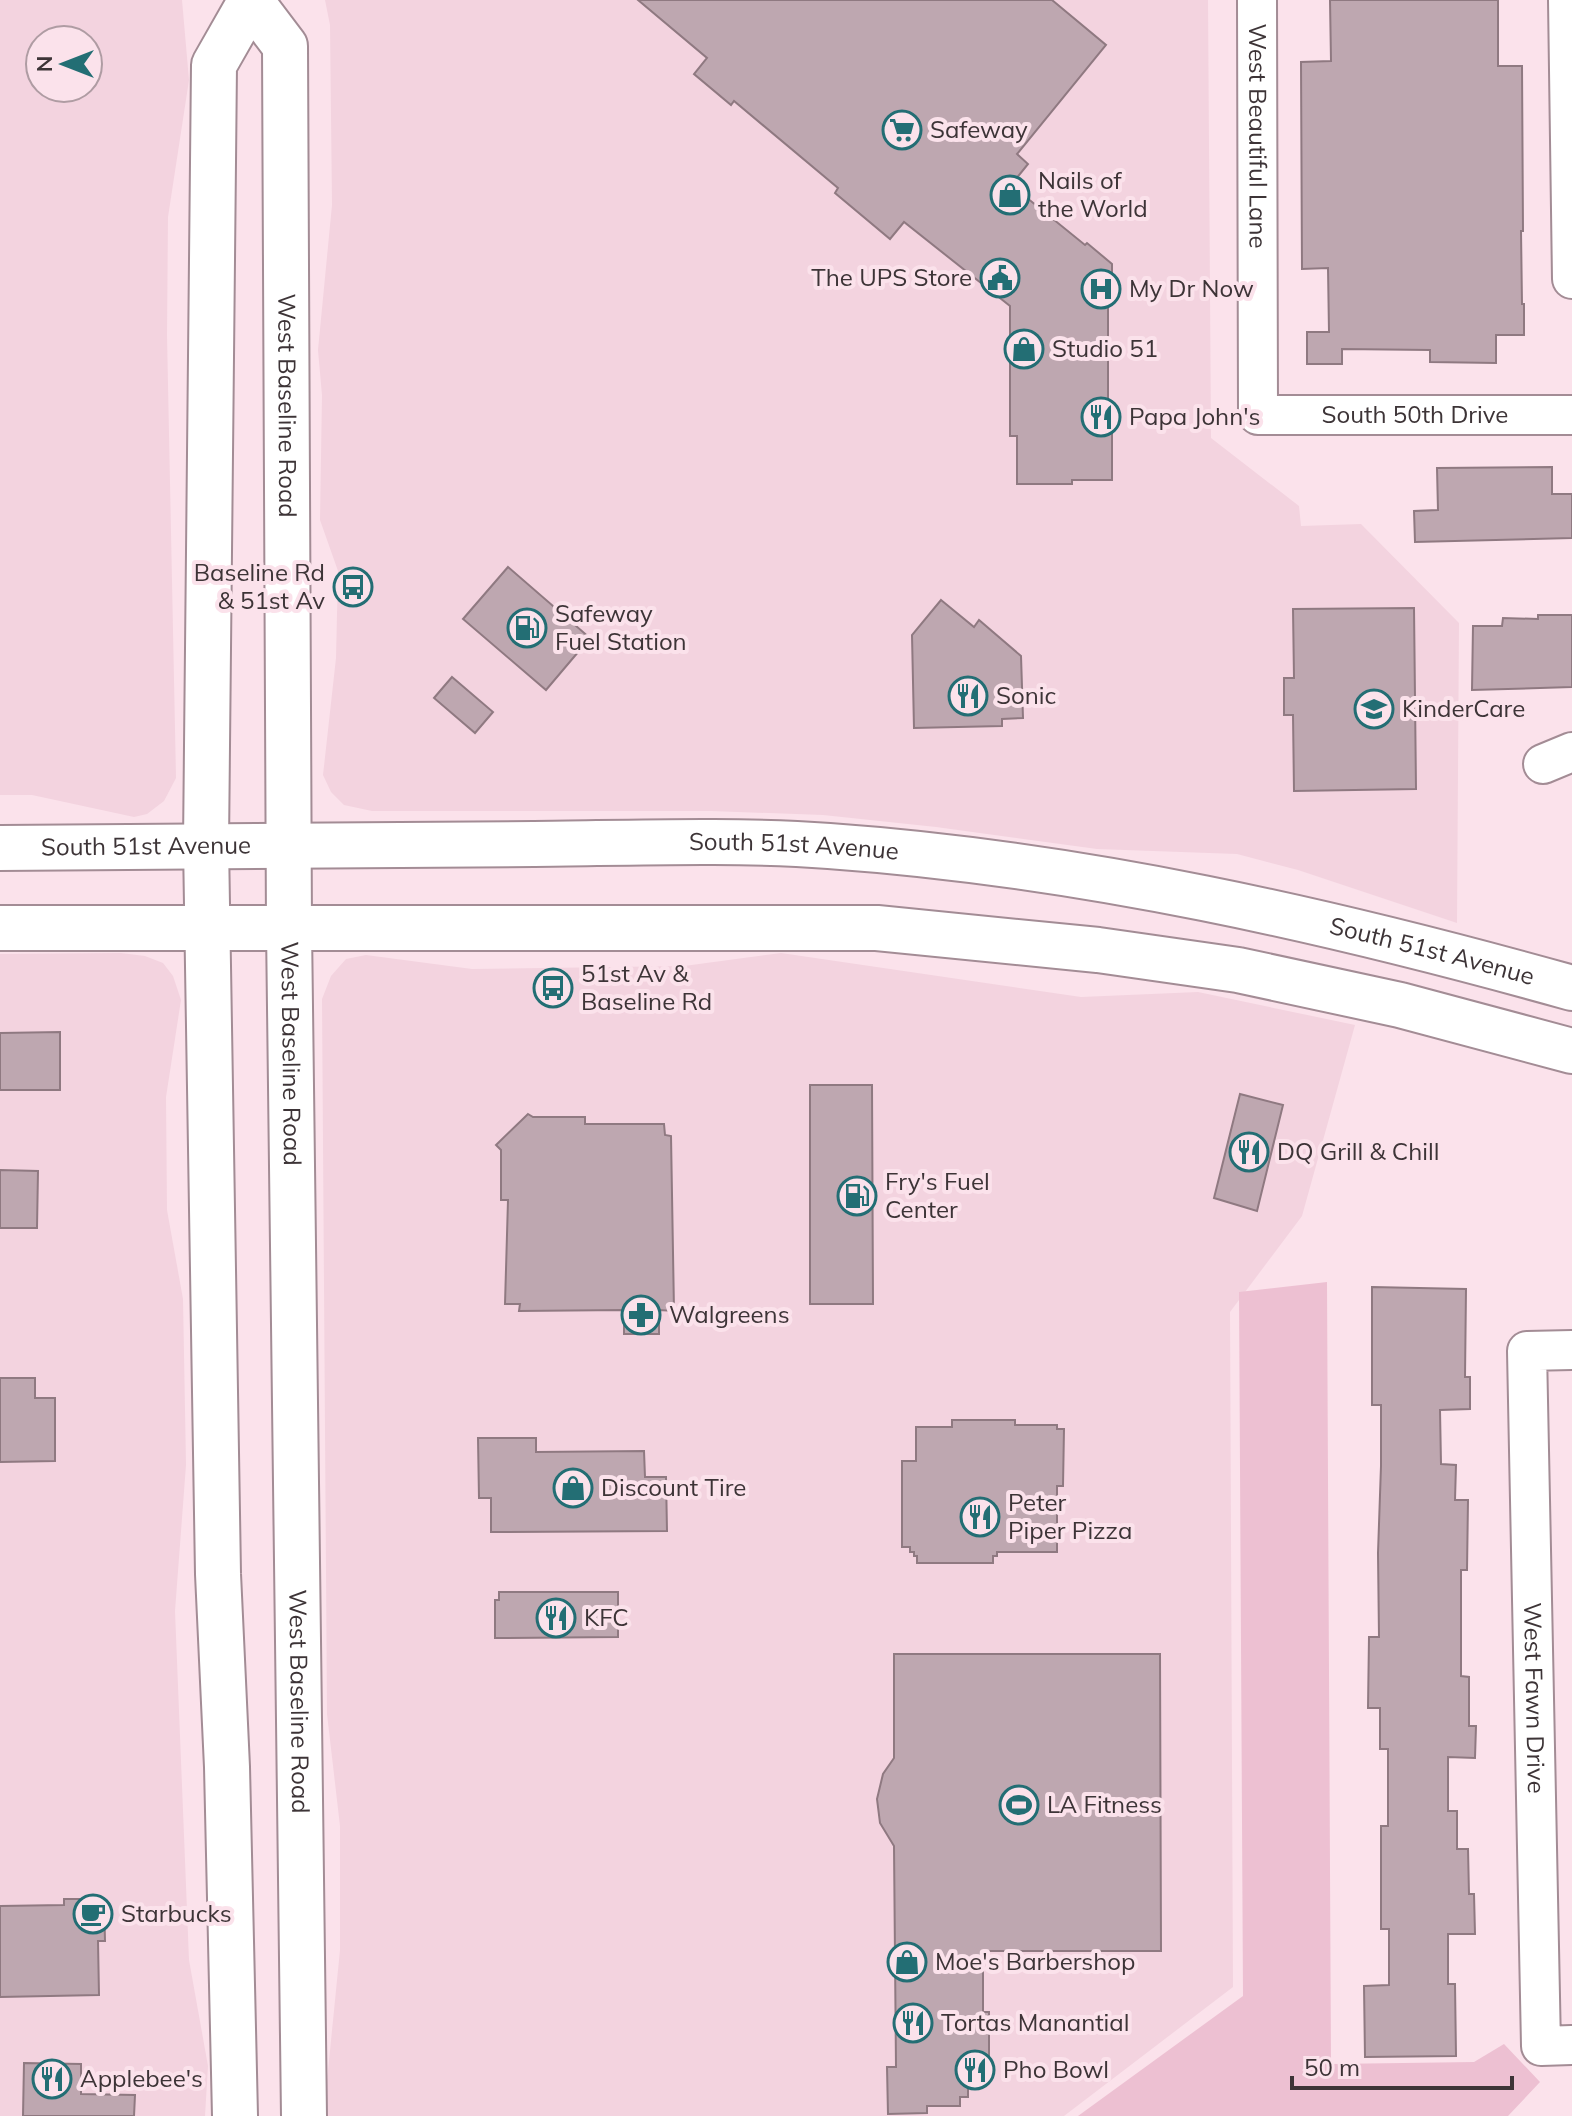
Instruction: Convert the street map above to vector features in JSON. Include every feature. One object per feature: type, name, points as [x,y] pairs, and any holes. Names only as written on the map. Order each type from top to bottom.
[{"type":"main road","name":"West Baseline Road","points":[[235,2116],[227,1767],[218,1574],[206,844],[214,65],[251,0],[285,46],[289,928],[304,2116]]},
{"type":"main road","name":"South 51st Avenue","points":[[0,848],[206,844],[825,846],[964,859],[1098,877],[1277,913],[1572,988]]},
{"type":"main road","points":[[0,928],[877,928],[1098,950],[1238,970],[1371,998],[1572,1051]]},
{"type":"street","name":"West Beautiful Lane","points":[[1257,0],[1258,415]]},
{"type":"street","points":[[1568,0],[1572,279]]},
{"type":"street","name":"South 50th Drive","points":[[1258,415],[1572,415]]},
{"type":"street","name":"West Fawn Drive","points":[[1556,2045],[1527,1351],[1572,1350]]},
{"type":"shaded area","points":[[0,0],[182,0],[189,80],[168,217],[167,335],[176,778],[164,801],[147,814],[134,817],[32,795],[0,795]]},
{"type":"shaded area","points":[[325,0],[1208,0],[1211,438],[1299,506],[1301,526],[1361,524],[1459,623],[1457,923],[1298,870],[1237,854],[1097,849],[823,815],[711,811],[372,811],[344,805],[331,792],[323,775],[336,658],[338,571],[320,520],[322,395],[318,350],[332,205],[330,25]]},
{"type":"shaded area","points":[[121,953],[145,956],[163,963],[173,976],[181,1000],[166,1097],[167,1210],[183,1299],[186,1465],[175,1611],[189,1960],[208,2066],[205,2116],[0,2116],[0,954]]},
{"type":"shaded area","points":[[781,953],[1081,997],[1198,992],[1355,1025],[1302,1216],[1230,1312],[1233,1987],[1064,2116],[327,2116],[327,2081],[340,1950],[340,1826],[327,1714],[322,999],[331,976],[346,959],[366,955],[472,969],[684,966]]},
{"type":"shaded area","points":[[1327,1282],[1331,2064],[1474,2062],[1504,2044],[1540,2082],[1508,2116],[1078,2116],[1243,1996],[1239,1292]]},
{"type":"building","name":"Safeway","points":[[638,0],[1052,0],[1106,45],[1017,154],[1028,164],[1011,185],[1112,264],[1112,295],[1108,295],[1108,415],[1112,415],[1112,480],[1017,484],[1017,436],[1010,436],[1010,306],[904,222],[890,239],[835,193],[838,188],[734,101],[731,105],[694,74],[707,58]]},
{"type":"building","points":[[1330,0],[1498,0],[1498,66],[1522,66],[1524,335],[1496,335],[1496,363],[1430,362],[1430,350],[1342,349],[1342,364],[1307,364],[1307,332],[1329,332],[1328,268],[1302,269],[1301,62],[1331,61]]},
{"type":"building","points":[[1552,467],[1552,494],[1572,494],[1572,538],[1415,542],[1414,511],[1438,510],[1437,468]]},
{"type":"building","name":"Safeway Fuel Station","points":[[508,567],[590,638],[546,690],[463,619]]},
{"type":"building","points":[[941,600],[974,627],[979,620],[1021,656],[1023,718],[1002,719],[1002,726],[914,728],[912,635]]},
{"type":"building","points":[[1414,608],[1416,789],[1294,791],[1293,715],[1284,715],[1284,678],[1294,678],[1293,609]]},
{"type":"building","points":[[1538,615],[1572,615],[1572,687],[1472,690],[1473,626],[1502,626],[1503,618],[1538,619]]},
{"type":"building","points":[[452,677],[493,712],[475,733],[434,698]]},
{"type":"building","points":[[60,1032],[60,1090],[0,1090],[0,1033]]},
{"type":"building","name":"Fry's Fuel Center","points":[[810,1085],[872,1085],[873,1304],[810,1304]]},
{"type":"building","name":"DQ Grill & Chill","points":[[1240,1094],[1283,1105],[1257,1211],[1214,1198]]},
{"type":"building","name":"Walgreens","points":[[528,1114],[533,1117],[585,1117],[585,1124],[664,1124],[665,1135],[671,1136],[674,1311],[659,1310],[659,1334],[624,1334],[624,1310],[519,1311],[520,1304],[505,1304],[508,1200],[501,1200],[501,1150],[496,1145]]},
{"type":"building","points":[[0,1170],[38,1171],[37,1228],[0,1228]]},
{"type":"building","points":[[1372,1287],[1466,1289],[1465,1377],[1470,1377],[1470,1409],[1440,1410],[1441,1464],[1456,1465],[1455,1500],[1468,1500],[1467,1570],[1461,1570],[1461,1676],[1469,1677],[1469,1726],[1476,1726],[1475,1758],[1448,1757],[1448,1811],[1457,1811],[1457,1849],[1468,1849],[1469,1894],[1474,1894],[1475,1934],[1448,1934],[1448,1984],[1455,1984],[1456,2056],[1365,2057],[1364,1986],[1389,1985],[1389,1929],[1381,1929],[1381,1826],[1388,1826],[1388,1749],[1380,1749],[1380,1708],[1368,1708],[1369,1637],[1379,1637],[1381,1466],[1381,1405],[1372,1405]]},
{"type":"building","points":[[0,1378],[35,1378],[35,1398],[55,1398],[55,1461],[0,1462]]},
{"type":"building","name":"Peter Piper Pizza","points":[[952,1420],[1015,1420],[1015,1425],[1057,1425],[1057,1429],[1064,1429],[1063,1486],[1057,1486],[1057,1552],[997,1552],[993,1563],[917,1563],[917,1556],[910,1552],[910,1547],[902,1547],[902,1461],[916,1461],[916,1427],[952,1427]]},
{"type":"building","name":"Discount Tire","points":[[478,1438],[536,1438],[536,1452],[644,1451],[645,1477],[666,1477],[667,1531],[491,1532],[491,1498],[479,1498]]},
{"type":"building","name":"KFC","points":[[499,1592],[618,1592],[618,1637],[495,1638],[495,1600],[499,1600]]},
{"type":"building","name":"LA Fitness","points":[[894,1654],[1160,1654],[1161,1951],[983,1951],[983,2012],[989,2012],[989,2065],[984,2065],[984,2081],[968,2081],[968,2097],[960,2097],[960,2106],[927,2106],[927,2113],[888,2114],[887,2067],[896,2067],[894,1846],[880,1823],[877,1799],[883,1774],[894,1758]]},
{"type":"building","points":[[64,1899],[104,1899],[105,1941],[98,1941],[99,1995],[0,1997],[0,1906],[64,1905]]},
{"type":"building","name":"Applebee's","points":[[24,2063],[81,2064],[81,2094],[135,2095],[134,2116],[23,2116]]},
{"type":"place","name":"Safeway","points":[[902,130]]},
{"type":"place","name":"Nails of the World","points":[[1010,195]]},
{"type":"place","name":"The UPS Store","points":[[1000,278]]},
{"type":"place","name":"My Dr Now","points":[[1101,289]]},
{"type":"place","name":"Studio 51","points":[[1024,349]]},
{"type":"place","name":"Papa John's","points":[[1101,417]]},
{"type":"place","name":"Baseline Rd & 51st Av","points":[[353,587]]},
{"type":"place","name":"Safeway Fuel Station","points":[[527,628]]},
{"type":"place","name":"Sonic","points":[[968,696]]},
{"type":"place","name":"KinderCare","points":[[1374,709]]},
{"type":"place","name":"51st Av & Baseline Rd","points":[[553,988]]},
{"type":"place","name":"DQ Grill & Chill","points":[[1249,1152]]},
{"type":"place","name":"Fry's Fuel Center","points":[[857,1196]]},
{"type":"place","name":"Walgreens","points":[[641,1315]]},
{"type":"place","name":"Discount Tire","points":[[573,1488]]},
{"type":"place","name":"Peter Piper Pizza","points":[[980,1517]]},
{"type":"place","name":"KFC","points":[[556,1618]]},
{"type":"place","name":"LA Fitness","points":[[1019,1805]]},
{"type":"place","name":"Starbucks","points":[[93,1914]]},
{"type":"place","name":"Moe's Barbershop","points":[[907,1962]]},
{"type":"place","name":"Tortas Manantial","points":[[913,2023]]},
{"type":"place","name":"Pho Bowl","points":[[975,2070]]},
{"type":"place","name":"Applebee's","points":[[52,2079]]}]
